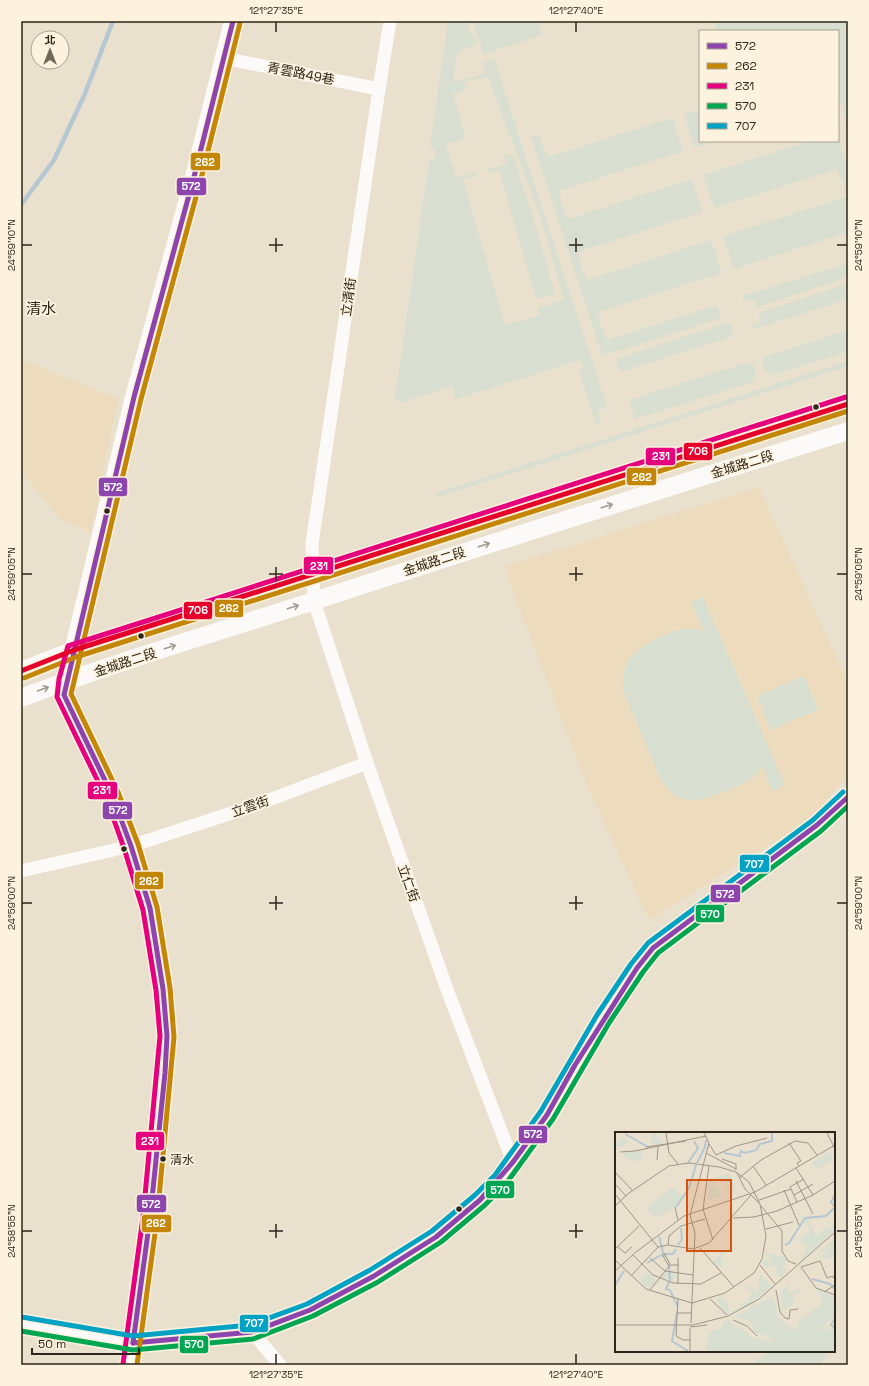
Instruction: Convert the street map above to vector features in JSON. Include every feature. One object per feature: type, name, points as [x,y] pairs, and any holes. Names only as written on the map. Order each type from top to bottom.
[{"type":"street","points":[[130,1365],[150,1218],[167,1036],[163,989],[150,908],[131,846],[112,795],[64,695],[66,681],[134,397],[195,173],[233,21]]},
{"type":"street","name":"立清街","points":[[314,601],[312,544],[390,21]]},
{"type":"street","name":"青雲路49巷","points":[[223,58],[379,89]]},
{"type":"street","name":"金城路二段","points":[[21,672],[74,650],[848,404]]},
{"type":"street","name":"金城路二段","points":[[21,698],[66,681],[614,504],[848,431]]},
{"type":"street","name":"立仁街","points":[[314,601],[367,763],[448,992],[513,1162]]},
{"type":"street","name":"立雲街","points":[[21,871],[131,846],[253,806],[367,763]]},
{"type":"street","points":[[21,1324],[133,1343],[252,1332],[310,1310],[374,1276],[429,1241],[480,1200],[513,1162],[547,1115],[575,1065],[637,968],[653,948],[789,848],[817,826],[848,797]]},
{"type":"street","points":[[252,1332],[280,1365]]},
{"type":"shaded area","points":[[21,359],[118,399],[91,532],[60,519],[21,471]]},
{"type":"shaded area","points":[[759,487],[848,683],[848,774],[811,819],[649,920],[588,788],[514,595],[506,566]]},
{"type":"green space","points":[[448,21],[467,21],[476,44],[457,52],[453,83],[486,73],[483,63],[494,59],[607,407],[597,411],[601,423],[596,425],[579,371],[584,369],[580,360],[456,399],[452,386],[406,401],[400,402],[395,399],[429,160],[435,157],[435,150],[430,147]],"holes":[[[488,76],[540,216],[564,300],[538,308],[540,315],[505,325],[463,180],[476,176],[475,173],[456,178],[446,144],[466,138],[453,94],[466,90],[464,82]]]},
{"type":"green space","points":[[472,21],[538,21],[542,35],[484,54]]},
{"type":"green space","points":[[714,21],[848,21],[848,127],[839,99],[839,30],[717,30]]},
{"type":"green space","points":[[699,109],[699,142],[713,142],[695,148],[684,114]]},
{"type":"green space","points":[[672,118],[683,151],[559,191],[560,201],[568,219],[692,179],[702,212],[578,252],[581,262],[579,263],[587,280],[711,240],[722,273],[598,312],[601,322],[599,323],[607,340],[717,305],[721,318],[602,356],[531,137],[540,134],[543,149],[545,149],[548,157]]},
{"type":"green space","points":[[839,141],[848,170],[848,232],[734,269],[723,236],[846,197],[843,179],[841,179],[837,169],[714,208],[703,175],[807,142]]},
{"type":"green space","points":[[504,154],[513,156],[520,174],[518,175],[530,206],[555,294],[536,299],[499,170],[489,172],[488,169],[507,164]]},
{"type":"green space","points":[[848,263],[848,277],[757,307],[754,299],[744,302],[743,296]]},
{"type":"green space","points":[[848,284],[848,299],[753,329],[752,325],[761,321],[759,313]]},
{"type":"green space","points":[[730,322],[734,336],[620,372],[616,359]]},
{"type":"green space","points":[[848,330],[848,351],[774,375],[765,370],[762,360],[765,359],[764,357]]},
{"type":"green space","points":[[848,361],[848,366],[438,497],[436,493]]},
{"type":"green space","points":[[749,362],[749,364],[753,363],[756,373],[752,382],[635,419],[629,400]]},
{"type":"green space","points":[[703,597],[785,785],[772,791],[762,766],[749,780],[710,797],[691,800],[674,794],[666,787],[659,776],[624,693],[624,671],[627,663],[638,650],[646,644],[679,630],[688,628],[704,631],[691,602]]},
{"type":"green space","points":[[804,676],[818,710],[770,730],[757,696]]},
{"type":"green space","points":[[767,1352],[832,1352],[818,1365],[752,1365]]},
{"type":"waterway","points":[[21,205],[54,160],[84,96],[113,21]]},
{"type":"transit line","name":"572","points":[[133,1343],[150,1218],[165,1073],[167,1036],[163,989],[150,908],[131,846],[112,795],[64,695],[134,397],[195,173],[233,21]]},
{"type":"transit line","name":"262","points":[[137,1365],[157,1219],[174,1037],[170,988],[157,907],[138,844],[118,792],[71,694],[141,399],[202,175],[240,23]]},
{"type":"transit line","name":"231","points":[[123,1364],[143,1217],[160,1036],[156,990],[143,910],[124,848],[106,798],[57,697],[59,679],[68,646],[846,397]]},
{"type":"transit line","name":"706","points":[[21,671],[74,650],[848,404]]},
{"type":"transit line","name":"262","points":[[24,678],[76,657],[848,411]]},
{"type":"transit line","name":"707","points":[[22,1317],[133,1336],[250,1325],[307,1304],[370,1270],[432,1231],[475,1195],[495,1175],[541,1111],[597,1015],[631,964],[648,943],[813,820],[843,792]]},
{"type":"transit line","name":"572","points":[[133,1343],[252,1332],[310,1310],[374,1276],[436,1237],[480,1200],[513,1162],[547,1115],[575,1065],[637,968],[653,948],[817,825],[848,797]]},
{"type":"transit line","name":"570","points":[[21,1331],[133,1350],[253,1339],[313,1316],[378,1282],[441,1242],[485,1205],[505,1185],[553,1119],[609,1023],[643,972],[658,953],[821,831],[848,806]]},
{"type":"place","name":"清水","points":[[163,1159]]},
{"type":"district","name":"清水","points":[[41,309]]}]
